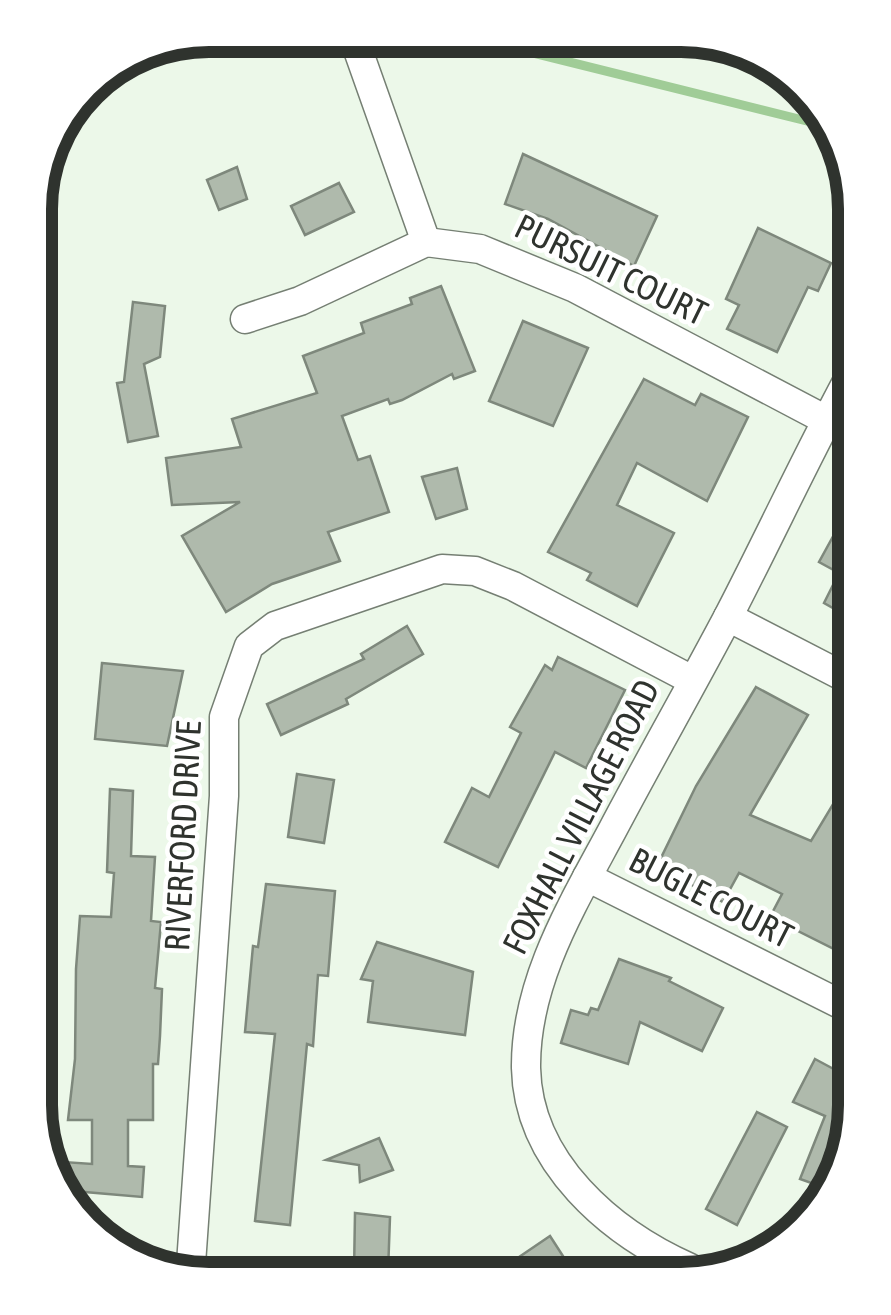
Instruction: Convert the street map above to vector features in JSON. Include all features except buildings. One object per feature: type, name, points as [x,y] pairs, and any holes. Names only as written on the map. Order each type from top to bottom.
[{"type":"street","points":[[245,319],[300,301],[426,242],[359,52]]},
{"type":"street","name":"PURSUIT COURT","points":[[426,242],[480,249],[525,265],[826,420]]},
{"type":"street","name":"FOXHALL VILLAGE ROAD","points":[[642,1259],[566,1174],[538,1127],[526,1072],[528,1019],[543,968],[587,877],[728,617],[838,398]]},
{"type":"street","name":"RIVERFORD DRIVE","points":[[191,1261],[224,796],[224,717],[250,646],[275,626],[442,569],[475,571],[513,586],[692,680]]},
{"type":"street","points":[[728,617],[838,675]]},
{"type":"street","name":"BUGLE COURT","points":[[587,877],[838,1003]]},
{"type":"waterway","points":[[529,52],[811,122]]}]
